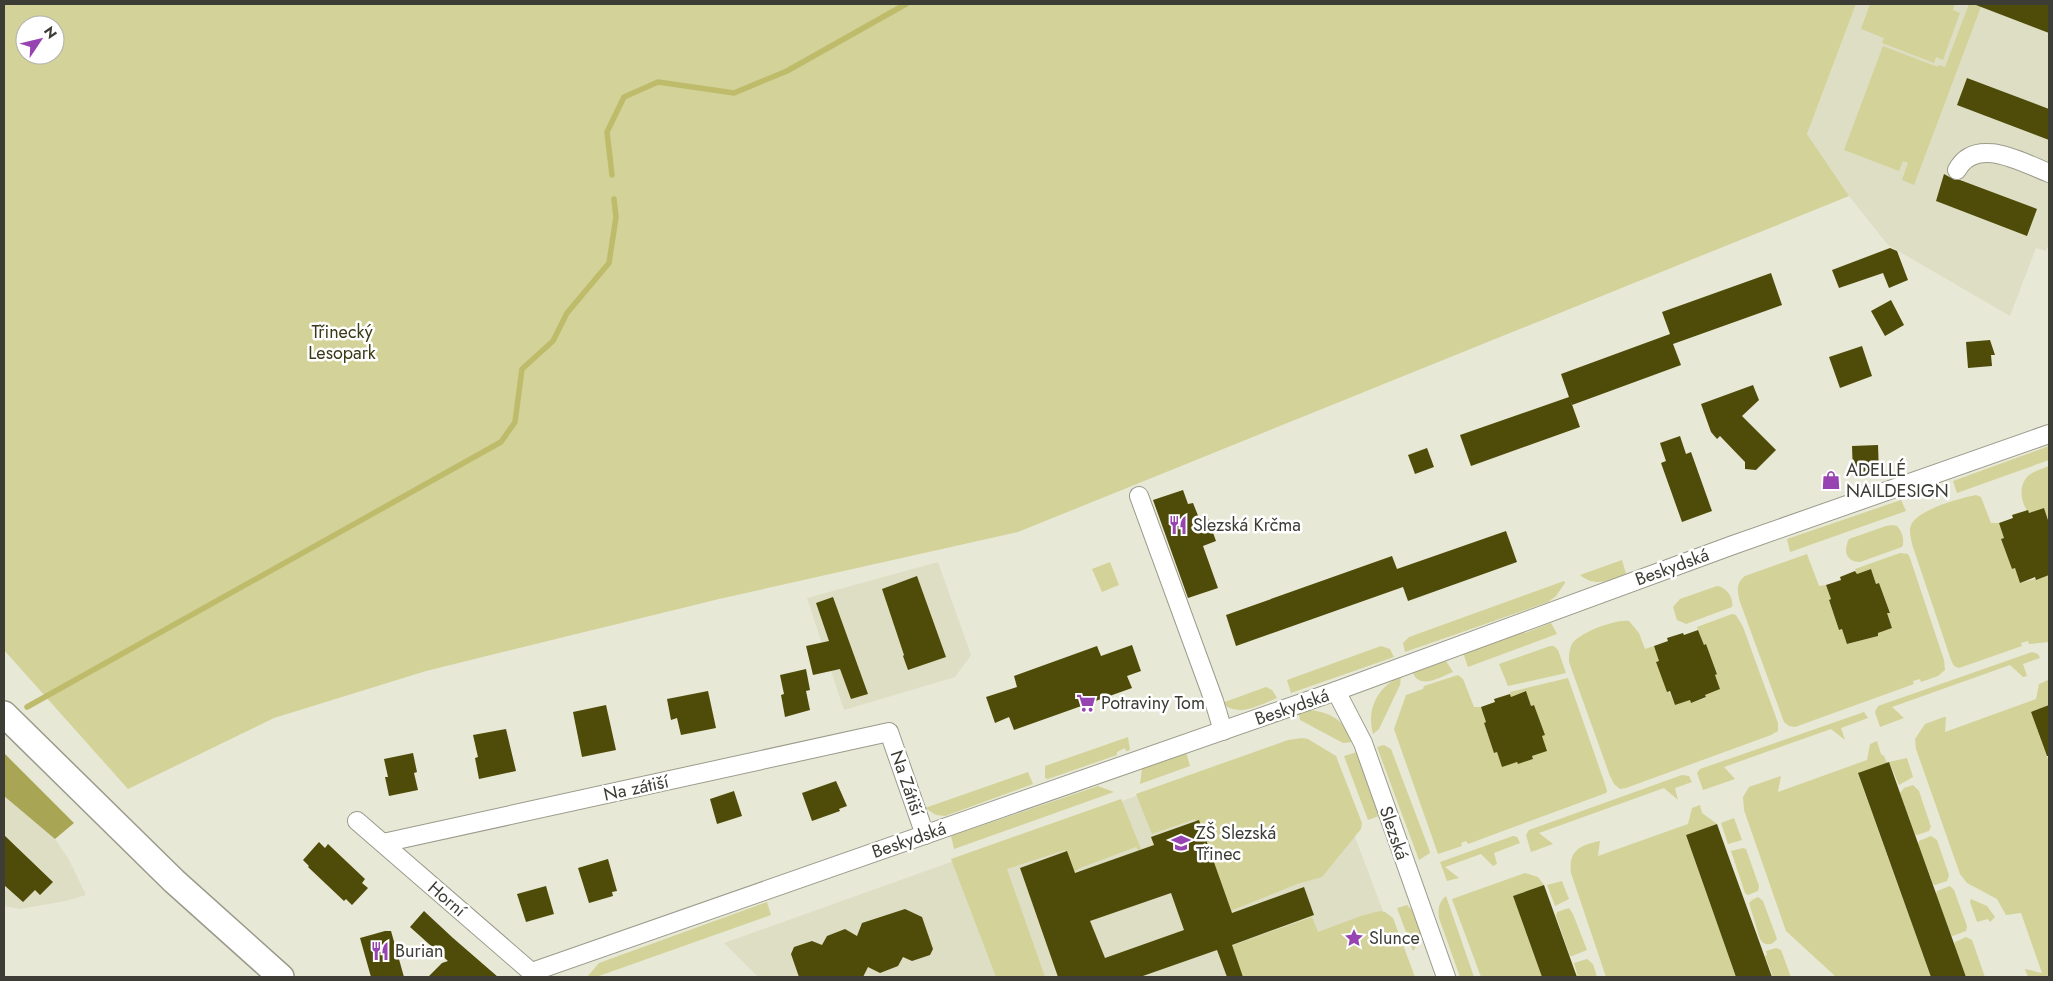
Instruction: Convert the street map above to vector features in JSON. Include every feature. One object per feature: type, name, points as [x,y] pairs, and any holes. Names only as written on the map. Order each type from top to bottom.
[{"type":"main road","points":[[4,714],[174,881],[281,977]]},
{"type":"street","points":[[1957,170],[1960,164],[1974,155],[1979,153],[1996,153],[2049,173]]},
{"type":"street","name":"Beskydská","points":[[535,975],[925,835],[1336,691],[1734,545],[2049,434]]},
{"type":"street","points":[[1139,496],[1214,701],[1223,731]]},
{"type":"street","name":"Slezská","points":[[1336,691],[1363,743],[1446,977]]},
{"type":"street","name":"Na Zátiší","points":[[889,732],[925,835]]},
{"type":"street","name":"Na zátiší","points":[[382,843],[889,732]]},
{"type":"street","name":"Horní","points":[[357,821],[535,975]]},
{"type":"shaded area","points":[[1856,4],[2049,4],[2049,243],[2046,251],[2036,248],[2010,316],[1888,245],[1849,196],[1807,134]]},
{"type":"shaded area","points":[[938,562],[971,655],[955,677],[844,710],[807,598]]},
{"type":"shaded area","name":"ZŠ Slezská Třinec","points":[[1290,741],[1330,771],[1408,977],[758,977],[724,943]]},
{"type":"shaded area","points":[[4,753],[74,823],[55,839],[4,796]]},
{"type":"shaded area","points":[[4,796],[55,839],[68,858],[86,895],[66,901],[20,909],[4,906]]},
{"type":"green space","name":"Třinecký Lesopark","points":[[4,4],[1856,4],[1807,134],[1849,196],[1018,532],[719,599],[426,671],[274,718],[128,789],[4,650]]},
{"type":"green space","points":[[1870,4],[1955,4],[1953,10],[1960,13],[1943,60],[1936,57],[1934,63],[1882,43],[1884,38],[1861,29]]},
{"type":"green space","points":[[1969,4],[1982,4],[1914,185],[1902,180],[1908,163],[1903,161],[1899,171],[1844,150],[1883,46],[1938,67],[1938,65],[1945,67]]},
{"type":"green space","points":[[2049,446],[2049,460],[1957,493],[1953,481]]},
{"type":"green space","points":[[2049,466],[2049,522],[2044,508],[2029,513],[2026,509],[2022,500],[2022,486],[2027,477]]},
{"type":"green space","points":[[1976,495],[1981,497],[1991,523],[1999,523],[2004,538],[2001,539],[2012,569],[2015,568],[2020,583],[2049,575],[2049,642],[2029,644],[2028,641],[2021,643],[2022,646],[1959,668],[1954,666],[1951,660],[1913,547],[1910,529],[1912,523],[1924,513],[1951,501]]},
{"type":"green space","points":[[1901,500],[1906,511],[1790,552],[1787,539]]},
{"type":"green space","points":[[1893,525],[1897,526],[1902,533],[1902,547],[1860,562],[1855,562],[1849,558],[1846,548],[1849,539]]},
{"type":"green space","points":[[1900,553],[1908,554],[1910,558],[1944,660],[1945,670],[1938,676],[1921,682],[1920,679],[1913,681],[1914,684],[1795,727],[1789,726],[1784,722],[1740,602],[1738,591],[1740,581],[1745,576],[1807,554],[1819,586],[1826,585],[1831,599],[1829,601],[1839,630],[1842,629],[1848,644],[1878,636],[1878,633],[1892,628],[1887,613],[1890,612],[1879,583],[1876,584],[1871,569],[1857,574],[1855,569]]},
{"type":"green space","points":[[1622,560],[1626,574],[1614,579],[1597,582],[1580,575]]},
{"type":"green space","points":[[1110,562],[1119,585],[1102,592],[1092,569]]},
{"type":"green space","points":[[1564,581],[1565,583],[1556,596],[1548,602],[1405,652],[1403,643],[1409,637]]},
{"type":"green space","points":[[1717,586],[1723,588],[1729,594],[1732,600],[1732,607],[1686,624],[1677,620],[1673,607],[1680,599]]},
{"type":"green space","points":[[1732,614],[1736,615],[1743,627],[1778,723],[1778,731],[1620,789],[1614,784],[1610,776],[1569,662],[1569,652],[1574,641],[1597,628],[1615,622],[1629,621],[1639,633],[1645,649],[1654,646],[1659,661],[1656,662],[1675,705],[1690,700],[1691,703],[1706,698],[1705,695],[1720,689],[1715,675],[1717,673],[1697,627]]},
{"type":"green space","points":[[1551,623],[1557,634],[1468,667],[1462,650],[1521,627],[1525,633]]},
{"type":"green space","points":[[1381,646],[1390,649],[1394,657],[1291,693],[1287,680]]},
{"type":"green space","points":[[1554,646],[1558,650],[1566,673],[1508,686],[1499,664]]},
{"type":"green space","points":[[2032,652],[2038,654],[2040,658],[2023,664],[2027,676],[2023,677],[2010,665],[1892,707],[1904,718],[1880,727],[1875,712],[1878,706]]},
{"type":"green space","points":[[1446,661],[1453,672],[1431,681],[1420,681],[1413,673]]},
{"type":"green space","points":[[1458,675],[1463,679],[1474,707],[1481,707],[1494,753],[1497,752],[1502,766],[1517,762],[1518,764],[1533,759],[1532,756],[1546,751],[1542,736],[1544,735],[1534,705],[1531,706],[1525,691],[1511,697],[1510,692],[1568,678],[1605,784],[1606,793],[1468,844],[1466,841],[1461,843],[1462,846],[1438,854],[1394,729],[1406,695],[1423,689],[1424,686]]},
{"type":"green space","points":[[1401,676],[1400,685],[1379,729],[1373,734],[1371,716],[1376,699],[1386,686]]},
{"type":"green space","points":[[2048,680],[2049,705],[2031,712],[2049,762],[2049,977],[2028,977],[2025,969],[2042,973],[2021,913],[2006,915],[1997,899],[1967,883],[1960,874],[1916,749],[1915,739],[1925,724],[1944,717],[1946,717],[1945,732],[2036,699],[2039,684]]},
{"type":"green space","points":[[1266,687],[1272,690],[1277,698],[1256,707],[1242,710],[1235,710],[1222,703]]},
{"type":"green space","points":[[1310,710],[1325,713],[1337,719],[1342,723],[1353,742],[1343,743],[1300,720],[1299,714]]},
{"type":"green space","points":[[1864,712],[1868,718],[1841,728],[1845,740],[1831,729],[1724,767],[1735,779],[1703,790],[1697,773],[1700,769]]},
{"type":"green space","points":[[1128,737],[1130,750],[1126,751],[1125,748],[1117,752],[1117,755],[1048,779],[1045,778],[1045,766]]},
{"type":"green space","points":[[1308,739],[1336,756],[1362,823],[1361,829],[1322,877],[1297,884],[1228,912],[1195,819],[1152,834],[1136,794],[1288,740]]},
{"type":"green space","points":[[1877,741],[1881,754],[1887,763],[1858,774],[1931,977],[1835,976],[1786,931],[1744,810],[1743,797],[1749,787],[1781,776],[1778,792],[1867,760],[1870,744]]},
{"type":"green space","points":[[1384,745],[1391,749],[1429,849],[1430,853],[1419,860],[1377,747]]},
{"type":"green space","points":[[1186,752],[1190,766],[1140,784],[1142,769]]},
{"type":"green space","points":[[1357,752],[1379,816],[1368,820],[1344,756]]},
{"type":"green space","points":[[1907,758],[1913,777],[1899,785],[1889,762]]},
{"type":"green space","points":[[1028,772],[1033,784],[945,816],[936,815],[925,808]]},
{"type":"green space","points":[[1682,775],[1689,776],[1692,782],[1675,788],[1678,800],[1664,788],[1539,833],[1553,844],[1531,852],[1526,835],[1529,830]]},
{"type":"green space","points":[[1913,785],[1919,791],[1931,827],[1929,831],[1917,835],[1900,793],[1904,788]]},
{"type":"green space","points":[[1098,786],[1114,792],[954,849],[951,836]]},
{"type":"green space","points":[[1121,799],[1141,849],[1138,850],[1136,847],[1074,872],[1065,850],[1007,869],[1045,977],[996,977],[951,859]]},
{"type":"green space","points":[[1700,805],[1702,813],[1717,824],[1686,835],[1736,977],[1606,977],[1571,873],[1574,854],[1587,844],[1600,841],[1598,856],[1688,824],[1692,808]]},
{"type":"green space","points":[[1734,818],[1742,840],[1728,844],[1721,823]]},
{"type":"green space","points":[[1513,836],[1517,837],[1520,843],[1494,853],[1497,864],[1493,866],[1481,854],[1445,867],[1459,878],[1447,881],[1440,862]]},
{"type":"green space","points":[[1931,836],[1937,840],[1949,875],[1947,881],[1935,885],[1918,844],[1919,841]]},
{"type":"green space","points":[[1746,849],[1759,886],[1758,891],[1748,895],[1745,893],[1731,851]]},
{"type":"green space","points":[[1525,873],[1538,877],[1544,885],[1513,896],[1542,977],[1481,977],[1452,899]]},
{"type":"green space","points":[[1562,881],[1569,899],[1555,906],[1547,885]]},
{"type":"green space","points":[[1950,886],[1954,890],[1967,926],[1966,931],[1953,936],[1936,894],[1937,891]]},
{"type":"green space","points":[[1446,896],[1474,977],[1460,977],[1439,918],[1439,906]]},
{"type":"green space","points":[[1758,897],[1763,901],[1777,939],[1770,944],[1764,943],[1760,939],[1749,903]]},
{"type":"green space","points":[[1971,899],[1987,906],[1995,917],[1990,922],[1988,919],[1977,922],[1970,902]]},
{"type":"green space","points":[[767,902],[771,915],[596,977],[587,977],[599,963]]},
{"type":"green space","points":[[1407,905],[1413,911],[1422,938],[1413,951],[1397,908]]},
{"type":"green space","points":[[1569,908],[1587,950],[1572,956],[1570,956],[1556,916],[1557,912]]},
{"type":"green space","points":[[1380,911],[1393,918],[1415,977],[1241,977],[1231,946],[1312,917],[1318,932]]},
{"type":"green space","points":[[1966,937],[1972,940],[1985,977],[1966,977],[1954,945],[1955,942]]},
{"type":"green space","points":[[1776,948],[1781,950],[1791,977],[1773,977],[1765,956],[1767,955],[1766,951]]},
{"type":"green space","points":[[1587,959],[1593,964],[1597,977],[1578,977],[1574,963]]},
{"type":"building","points":[[2049,4],[2049,33],[1976,5]]},
{"type":"building","points":[[1967,78],[2049,109],[2049,140],[1957,105]]},
{"type":"building","points":[[1944,174],[1955,180],[1960,180],[2037,209],[2027,236],[1936,201]]},
{"type":"building","points":[[1890,248],[1897,251],[1908,280],[1889,288],[1883,273],[1839,288],[1832,270]]},
{"type":"building","points":[[1771,273],[1782,305],[1673,344],[1681,365],[1572,405],[1580,427],[1471,466],[1460,435],[1569,397],[1561,374],[1670,334],[1662,312]]},
{"type":"building","points":[[1891,300],[1904,325],[1885,336],[1871,311]]},
{"type":"building","points":[[1990,340],[1995,355],[1991,355],[1992,366],[1968,368],[1966,342]]},
{"type":"building","points":[[1862,346],[1872,376],[1840,388],[1829,357]]},
{"type":"building","points":[[1753,385],[1759,400],[1742,416],[1776,450],[1756,470],[1745,469],[1745,462],[1720,436],[1717,439],[1711,432],[1701,404]]},
{"type":"building","points":[[1680,436],[1686,454],[1691,452],[1712,511],[1682,522],[1661,463],[1666,461],[1660,443]]},
{"type":"building","points":[[1878,445],[1879,473],[1853,474],[1852,446]]},
{"type":"building","points":[[1427,448],[1434,467],[1415,474],[1408,455]]},
{"type":"building","points":[[1183,490],[1188,504],[1193,503],[1199,518],[1207,516],[1216,541],[1203,546],[1218,588],[1188,598],[1153,500]]},
{"type":"building","points":[[2044,508],[2049,523],[2049,575],[2036,580],[2035,577],[2020,583],[2015,568],[2012,569],[2001,539],[2004,538],[1999,523],[2013,518],[2012,515],[2028,510],[2029,513]]},
{"type":"building","points":[[1506,531],[1517,562],[1408,601],[1403,587],[1236,646],[1226,615],[1392,556],[1397,569]]},
{"type":"building","points":[[1871,569],[1876,584],[1879,583],[1890,613],[1887,613],[1892,628],[1878,633],[1878,636],[1847,644],[1842,629],[1839,630],[1826,585],[1841,580],[1840,577],[1855,571],[1857,574]]},
{"type":"building","points":[[917,576],[946,657],[908,670],[882,589]]},
{"type":"building","points":[[833,597],[868,694],[851,699],[840,669],[813,675],[806,646],[829,641],[816,603]]},
{"type":"building","points":[[1698,630],[1704,645],[1706,644],[1717,674],[1715,675],[1720,689],[1691,703],[1690,700],[1675,705],[1670,691],[1667,692],[1656,662],[1659,661],[1654,646],[1668,641],[1667,638]]},
{"type":"building","points":[[1132,645],[1141,671],[1127,676],[1132,688],[1014,730],[1009,717],[995,723],[986,697],[1017,687],[1014,676],[1097,646],[1101,656]]},
{"type":"building","points":[[806,669],[810,690],[806,691],[810,710],[785,717],[781,695],[784,694],[780,675]]},
{"type":"building","points":[[708,691],[716,728],[681,735],[677,718],[671,720],[667,699]]},
{"type":"building","points":[[1526,691],[1531,706],[1534,705],[1545,735],[1542,736],[1547,751],[1532,756],[1533,759],[1502,767],[1497,752],[1494,753],[1481,707],[1495,702],[1494,699],[1510,694],[1511,697]]},
{"type":"building","points":[[606,705],[616,750],[582,757],[573,712]]},
{"type":"building","points":[[2049,705],[2049,756],[2047,756],[2031,712]]},
{"type":"building","points":[[506,729],[516,771],[479,779],[475,758],[478,757],[473,735]]},
{"type":"building","points":[[413,753],[417,772],[414,773],[418,790],[389,796],[385,777],[388,777],[384,759]]},
{"type":"building","points":[[1889,762],[1966,977],[1931,977],[1858,773]]},
{"type":"building","points":[[836,781],[847,806],[839,809],[840,811],[812,821],[802,793]]},
{"type":"building","points":[[734,791],[742,816],[717,824],[710,799]]},
{"type":"building","points":[[1199,820],[1232,913],[1304,887],[1314,915],[1232,945],[1243,977],[1227,977],[1217,950],[1140,977],[1058,977],[1020,868],[1067,851],[1075,873],[1154,845],[1151,837]],"holes":[[[1171,893],[1184,930],[1105,958],[1090,921]]]},
{"type":"building","points":[[1717,824],[1772,977],[1736,977],[1686,835]]},
{"type":"building","points":[[4,835],[53,882],[40,895],[35,890],[23,902],[4,885]]},
{"type":"building","points":[[319,842],[325,848],[328,844],[365,879],[362,883],[368,888],[352,905],[346,899],[344,901],[303,860]]},
{"type":"building","points":[[608,859],[617,891],[612,892],[613,896],[589,903],[578,868]]},
{"type":"building","points":[[1544,885],[1577,977],[1542,977],[1513,896]]},
{"type":"building","points":[[546,886],[554,914],[526,922],[517,894]]},
{"type":"building","points":[[905,909],[922,917],[933,949],[930,955],[912,961],[903,957],[898,966],[880,973],[868,967],[863,977],[799,977],[791,954],[794,947],[812,941],[822,945],[827,936],[845,929],[857,936],[862,923]]},
{"type":"building","points":[[424,911],[498,977],[428,977],[442,963],[448,961],[410,927]]},
{"type":"building","name":"Burian","points":[[391,931],[404,977],[371,977],[360,938]]},
{"type":"waterway","points":[[612,175],[607,132],[624,97],[658,82],[734,93],[787,71],[906,4]]},
{"type":"waterway","points":[[27,707],[501,442],[515,422],[522,369],[553,341],[567,313],[609,263],[616,217],[614,199]]},
{"type":"place","name":"ADELLÉ NAILDESIGN","points":[[1831,480]]},
{"type":"place","name":"Slezská Krčma","points":[[1178,525]]},
{"type":"place","name":"Potraviny Tom","points":[[1086,703]]},
{"type":"place","name":"ZŠ Slezská Třinec","points":[[1181,843]]},
{"type":"place","name":"Slunce","points":[[1354,938]]},
{"type":"place","name":"Burian","points":[[380,951]]}]
